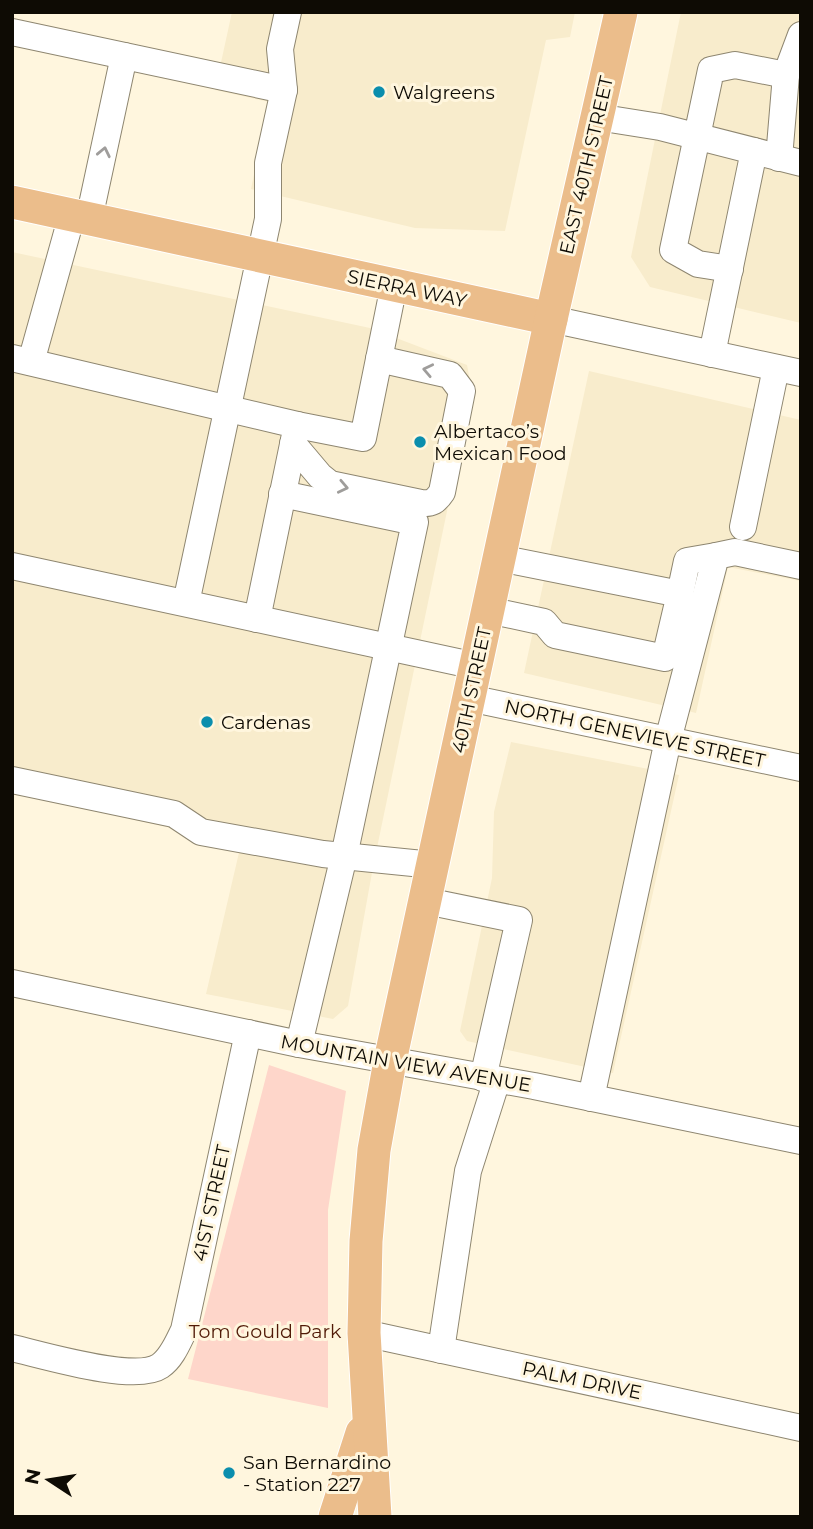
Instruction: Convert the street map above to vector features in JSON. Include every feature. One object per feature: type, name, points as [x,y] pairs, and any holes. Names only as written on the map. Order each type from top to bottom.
[{"type":"main road","name":"EAST 40TH STREET","points":[[551,318],[621,12]]},
{"type":"main road","name":"SIERRA WAY","points":[[12,202],[551,318]]},
{"type":"main road","name":"40TH STREET","points":[[375,1517],[364,1333],[366,1241],[374,1150],[390,1061],[551,318]]},
{"type":"main road","points":[[335,1517],[369,1414]]},
{"type":"street","points":[[186,603],[268,219],[268,163],[284,90],[280,49],[288,12]]},
{"type":"street","points":[[12,32],[284,90]]},
{"type":"street","points":[[712,354],[730,269],[778,157],[786,75],[801,35]]},
{"type":"street","points":[[124,56],[81,217],[22,360],[229,408],[295,434],[363,438],[394,285]]},
{"type":"street","points":[[730,269],[698,264],[673,250],[711,70],[735,65],[786,75]]},
{"type":"street","points":[[597,117],[660,127],[778,157]]},
{"type":"street","name":"SIERRA WAY","points":[[551,318],[788,370]]},
{"type":"street","points":[[295,434],[320,476],[330,484],[421,503],[429,504],[437,500],[442,492],[462,391],[450,374],[379,359]]},
{"type":"street","points":[[743,527],[788,370]]},
{"type":"street","points":[[257,618],[295,434]]},
{"type":"street","points":[[282,494],[415,522],[344,856],[299,1044]]},
{"type":"street","points":[[488,610],[544,622],[555,635],[665,658],[687,561],[735,552],[801,566]]},
{"type":"street","points":[[591,1098],[668,740],[716,556]]},
{"type":"street","points":[[499,558],[680,594]]},
{"type":"street","points":[[12,566],[476,666]]},
{"type":"street","name":"NORTH GENEVIEVE STREET","points":[[470,698],[801,768]]},
{"type":"street","points":[[12,780],[174,814],[201,832],[344,856],[433,865]]},
{"type":"street","points":[[426,901],[519,920],[490,1079],[468,1171],[441,1350]]},
{"type":"street","name":"MOUNTAIN VIEW AVENUE","points":[[12,983],[299,1044],[591,1098],[801,1142]]},
{"type":"street","name":"41ST STREET","points":[[12,1348],[116,1371],[139,1372],[160,1366],[174,1349],[184,1330],[248,1033]]},
{"type":"street","name":"PALM DRIVE","points":[[364,1333],[801,1428]]},
{"type":"shaded area","points":[[232,12],[575,12],[570,37],[546,40],[505,231],[415,228],[251,189],[269,102],[215,90]]},
{"type":"shaded area","points":[[681,12],[801,12],[801,323],[650,287],[631,257]]},
{"type":"shaded area","points":[[12,252],[370,328],[467,365],[472,391],[373,867],[348,1006],[333,1019],[206,994],[241,844],[12,792]]},
{"type":"shaded area","points":[[589,371],[801,420],[801,581],[728,567],[696,713],[524,673]]},
{"type":"shaded area","points":[[511,742],[679,775],[613,1073],[467,1041],[460,1031],[492,878],[494,812]]},
{"type":"green space","name":"Tom Gould Park","points":[[269,1065],[346,1091],[328,1210],[328,1408],[188,1379]]},
{"type":"place","name":"Walgreens","points":[[379,92]]},
{"type":"place","name":"Albertaco’s Mexican Food","points":[[420,442]]},
{"type":"place","name":"Cardenas","points":[[207,722]]},
{"type":"place","name":"San Bernardino - Station 227","points":[[229,1473]]}]
